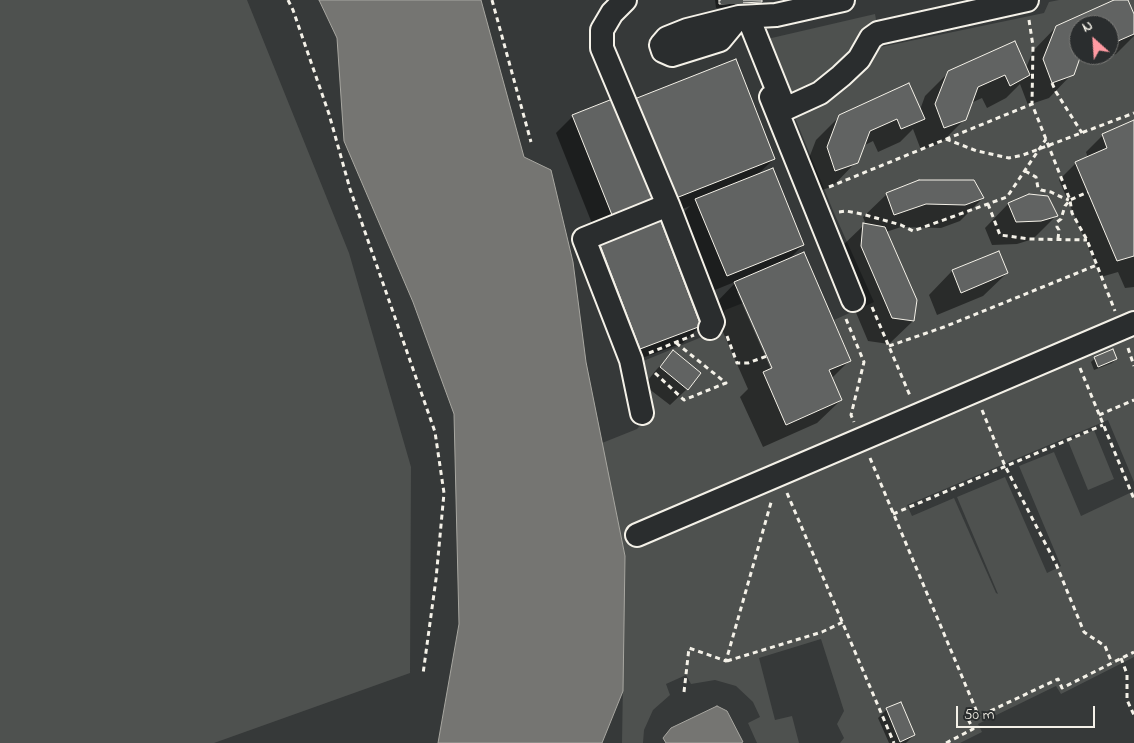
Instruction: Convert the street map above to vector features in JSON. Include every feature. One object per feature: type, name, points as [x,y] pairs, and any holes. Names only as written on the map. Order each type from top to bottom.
[{"type":"street","points":[[625,0],[612,13],[602,30],[602,48],[668,205],[713,322],[710,328]]},
{"type":"street","points":[[741,10],[776,15],[843,0]]},
{"type":"street","points":[[741,10],[786,109],[820,93],[841,76],[859,59],[871,38],[878,33],[1025,0]]},
{"type":"street","points":[[741,10],[810,194],[853,300]]},
{"type":"street","points":[[642,413],[632,360],[584,239],[668,205]]},
{"type":"street","points":[[637,535],[1128,325]]},
{"type":"path","points":[[288,0],[329,114],[350,189],[435,432],[444,493],[436,579],[423,674]]},
{"type":"path","points":[[492,0],[531,142]]},
{"type":"path","points":[[1025,0],[1032,31],[1032,104],[1070,200],[1072,213],[1128,325]]},
{"type":"path","points":[[1052,83],[1082,133]]},
{"type":"path","points":[[810,194],[1032,104]]},
{"type":"path","points":[[945,139],[977,151],[1009,158],[1039,150],[1134,113]]},
{"type":"path","points":[[819,216],[846,211],[901,225],[912,231],[1007,197],[1046,139]]},
{"type":"path","points":[[1025,171],[1036,177],[1038,188],[1041,190],[1070,200]]},
{"type":"path","points":[[1058,240],[1060,230],[1057,222],[1061,219],[1065,206],[1070,200],[1088,192]]},
{"type":"path","points":[[988,204],[1000,234],[1029,239],[1087,240]]},
{"type":"path","points":[[889,346],[944,327],[1097,265]]},
{"type":"path","points":[[918,414],[871,304],[853,300],[842,304],[844,316],[864,362],[851,415],[979,717]]},
{"type":"path","points":[[652,370],[684,400],[726,383],[675,342]]},
{"type":"path","points":[[1072,349],[1134,499]]},
{"type":"path","points":[[974,391],[1005,466],[1056,564],[1084,632],[1104,646],[1112,663]]},
{"type":"path","points":[[1099,415],[1134,400]]},
{"type":"path","points":[[893,514],[1103,425]]},
{"type":"path","points":[[779,474],[894,743]]},
{"type":"path","points":[[726,661],[779,474]]},
{"type":"path","points":[[684,692],[689,648],[726,661],[822,632],[843,622]]},
{"type":"path","points":[[946,743],[973,729],[969,721],[1058,679],[1062,688],[1134,652]]},
{"type":"path","points":[[1121,658],[1127,674],[1127,700],[1134,715]]},
{"type":"shaded area","points":[[0,0],[247,0],[349,253],[411,467],[410,673],[214,743],[0,743]]},
{"type":"shaded area","points":[[319,0],[481,0],[524,157],[551,170],[573,262],[586,362],[625,556],[623,691],[602,743],[438,743],[459,624],[454,414],[413,302],[344,141],[337,38]]},
{"type":"shaded area","points":[[1059,0],[1134,0],[1134,482],[1108,420],[907,505],[912,516],[954,498],[998,594],[957,497],[1005,477],[1047,573],[1061,566],[1019,466],[1054,452],[1081,516],[1134,491],[1134,657],[1061,694],[1056,686],[978,724],[982,732],[960,743],[840,743],[844,738],[837,724],[844,711],[821,639],[759,658],[775,720],[792,716],[799,743],[757,743],[748,723],[760,717],[753,702],[736,686],[715,680],[691,684],[686,675],[666,684],[670,695],[653,710],[644,730],[643,743],[622,743],[625,556],[602,443],[637,429],[649,416],[636,364],[714,332],[725,310],[743,303],[772,368],[786,425],[842,400],[829,370],[851,360],[834,320],[874,302],[834,213],[763,40],[875,14],[881,47],[1044,13],[1049,2]]},
{"type":"shaded area","points":[[1094,430],[1114,479],[1088,490],[1068,441]]},
{"type":"shaded area","points":[[717,706],[727,711],[743,742],[666,743],[663,738],[671,728]]},
{"type":"building","points":[[719,0],[762,0],[762,2],[719,4]]},
{"type":"building","points":[[1114,0],[1128,0],[1134,14],[1134,34],[1119,41],[1119,15],[1081,15]]},
{"type":"building","points":[[1069,20],[1069,65],[1078,65],[1074,75],[1052,83],[1043,59],[1056,26]]},
{"type":"building","points":[[1015,41],[1030,75],[1010,86],[1005,75],[978,87],[966,120],[944,128],[935,104],[948,71]]},
{"type":"building","points":[[736,59],[775,159],[671,200],[632,100]]},
{"type":"building","points":[[909,83],[925,119],[901,129],[897,119],[870,131],[858,163],[835,171],[827,147],[839,115]]},
{"type":"building","points":[[615,98],[657,203],[614,220],[572,115]]},
{"type":"building","points":[[1134,120],[1134,256],[1117,261],[1075,162],[1107,148],[1102,134]]},
{"type":"building","points":[[773,168],[804,245],[727,276],[695,199]]},
{"type":"building","points":[[919,180],[974,180],[984,198],[965,205],[926,204],[894,215],[886,193]]},
{"type":"building","points":[[1029,194],[1048,196],[1058,216],[1041,221],[1016,222],[1008,203]]},
{"type":"building","points":[[660,219],[701,326],[640,349],[599,242]]},
{"type":"building","points":[[863,223],[885,227],[917,300],[914,321],[892,318],[861,246]]},
{"type":"building","points":[[999,251],[1008,273],[961,293],[952,270]]},
{"type":"building","points":[[804,252],[851,361],[829,370],[842,400],[786,425],[763,372],[772,368],[734,282]]},
{"type":"building","points":[[1113,349],[1117,359],[1098,367],[1094,357]]},
{"type":"building","points":[[673,350],[701,373],[688,390],[660,367]]},
{"type":"building","points":[[901,702],[915,735],[900,742],[886,708]]}]
